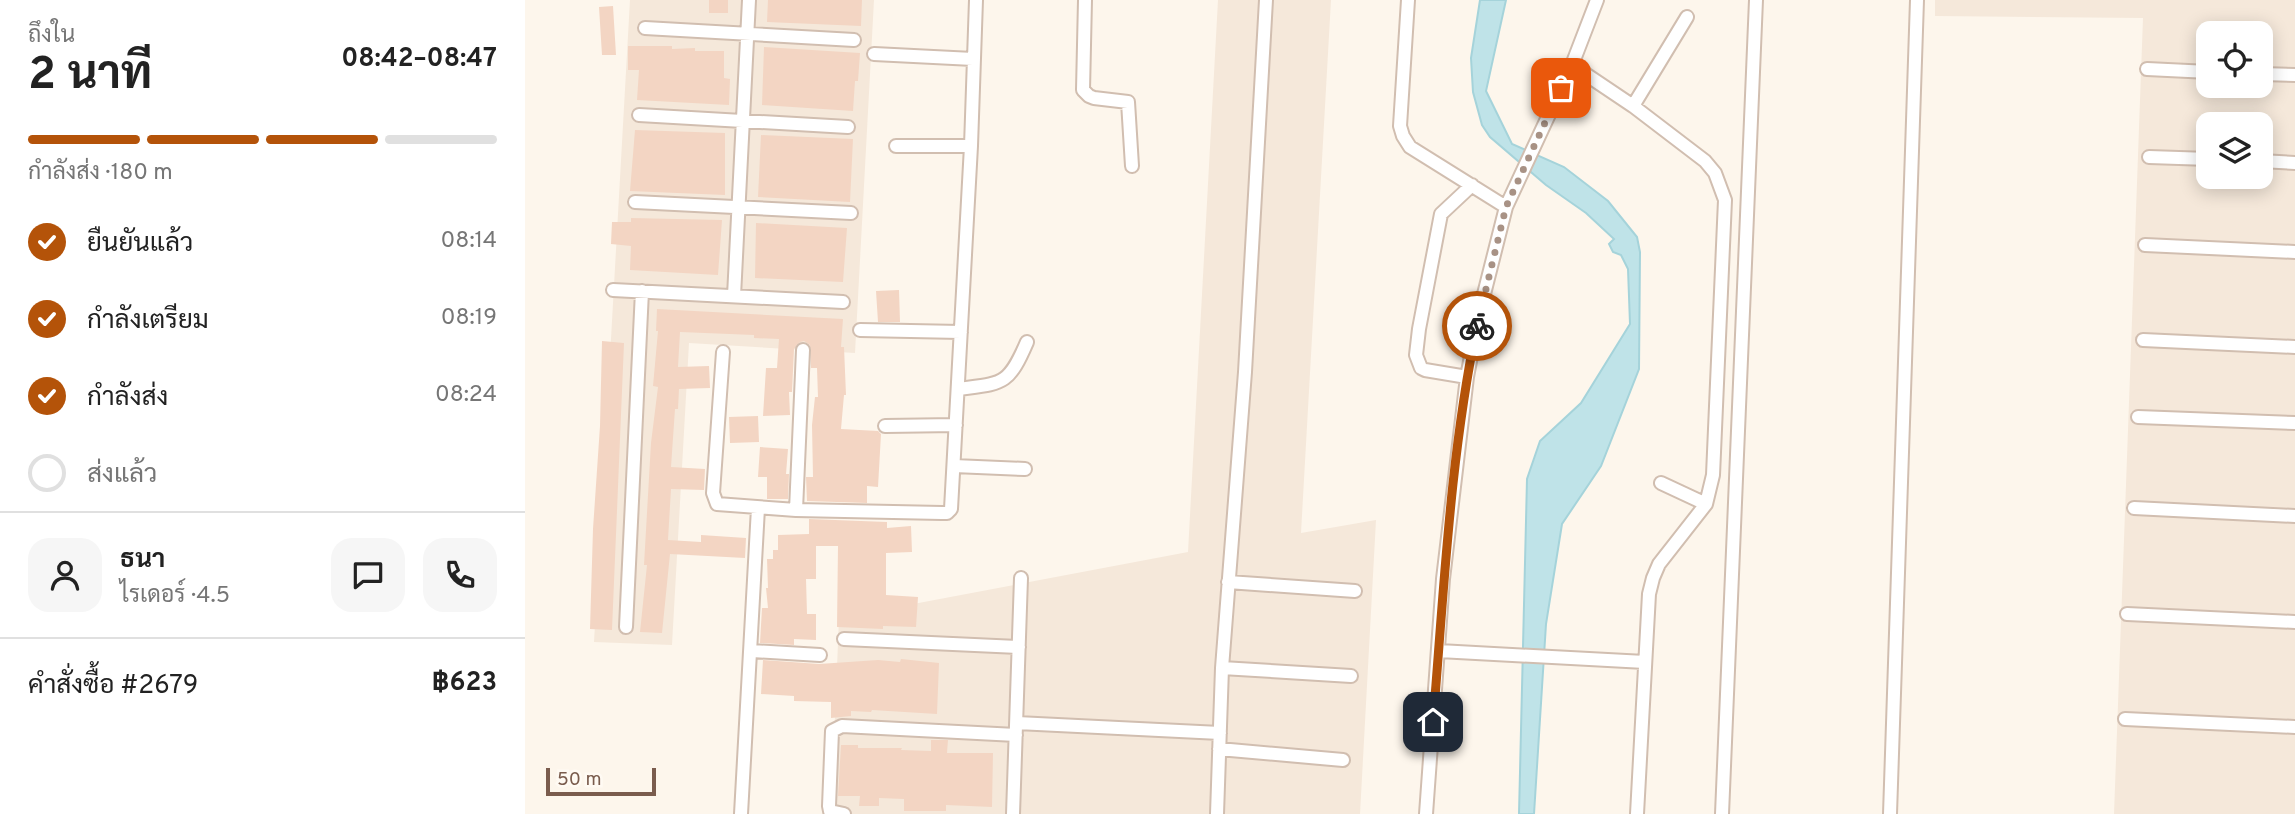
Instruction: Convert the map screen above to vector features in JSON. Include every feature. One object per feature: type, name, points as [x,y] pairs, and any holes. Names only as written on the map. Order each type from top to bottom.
[{"type":"street","points":[[734,296],[750,0]]},
{"type":"street","points":[[723,352],[714,499],[717,504],[796,510],[947,513],[952,506],[976,0]]},
{"type":"street","points":[[1085,0],[1083,90],[1094,98],[1128,102],[1132,166]]},
{"type":"street","points":[[1217,814],[1222,668],[1245,372],[1266,0]]},
{"type":"street","points":[[1408,0],[1401,126],[1403,136],[1410,148],[1506,207]]},
{"type":"street","points":[[1426,814],[1443,579],[1467,377],[1479,314],[1506,207],[1573,65],[1597,0]]},
{"type":"street","points":[[1722,814],[1756,0]]},
{"type":"street","points":[[1891,814],[1917,0]]},
{"type":"street","points":[[1633,106],[1687,17]]},
{"type":"street","points":[[645,28],[854,40]]},
{"type":"street","points":[[874,54],[973,59]]},
{"type":"street","points":[[1573,65],[1633,106],[1705,161],[1715,173],[1725,200],[1713,475],[1706,505],[1659,564],[1649,594],[1637,814]]},
{"type":"street","points":[[2147,69],[2196,71]]},
{"type":"street","points":[[2273,74],[2295,75]]},
{"type":"street","points":[[639,115],[848,127]]},
{"type":"street","points":[[897,146],[971,146]]},
{"type":"street","points":[[2149,157],[2196,159]]},
{"type":"street","points":[[2273,162],[2295,163]]},
{"type":"street","points":[[1467,377],[1420,368],[1416,355],[1441,214],[1472,185]]},
{"type":"street","points":[[635,202],[851,213]]},
{"type":"street","points":[[2145,245],[2295,252]]},
{"type":"street","points":[[613,290],[843,302]]},
{"type":"street","points":[[627,626],[642,291]]},
{"type":"street","points":[[860,330],[961,332]]},
{"type":"street","points":[[2143,340],[2295,347]]},
{"type":"street","points":[[958,388],[995,384],[1005,380],[1017,365],[1027,342]]},
{"type":"street","points":[[796,510],[803,349]]},
{"type":"street","points":[[2138,416],[2295,423]]},
{"type":"street","points":[[885,426],[956,425]]},
{"type":"street","points":[[954,466],[1025,468]]},
{"type":"street","points":[[1661,483],[1706,505]]},
{"type":"street","points":[[741,814],[758,508]]},
{"type":"street","points":[[2134,508],[2295,516]]},
{"type":"street","points":[[1013,814],[1021,578]]},
{"type":"street","points":[[1228,582],[1355,591]]},
{"type":"street","points":[[2127,614],[2295,622]]},
{"type":"street","points":[[844,639],[1019,647]]},
{"type":"street","points":[[752,651],[820,655]]},
{"type":"street","points":[[1439,651],[1645,662]]},
{"type":"street","points":[[1222,668],[1351,676]]},
{"type":"street","points":[[2125,719],[2295,727]]},
{"type":"street","points":[[844,814],[830,811],[829,806],[832,731],[842,726],[1220,733]]},
{"type":"street","points":[[1219,749],[1343,760]]},
{"type":"shaded area","points":[[630,0],[874,0],[855,353],[689,343],[672,645],[594,642]]},
{"type":"shaded area","points":[[1218,0],[1331,0],[1301,533],[1376,520],[1360,814],[831,814],[839,618],[1188,552]]},
{"type":"shaded area","points":[[1935,0],[2295,0],[2295,814],[2114,814],[2143,18],[1935,16]]},
{"type":"water","points":[[1480,0],[1506,0],[1486,91],[1512,144],[1564,167],[1608,201],[1637,237],[1640,252],[1639,369],[1601,466],[1562,524],[1546,624],[1534,814],[1519,814],[1527,479],[1540,441],[1581,403],[1630,324],[1628,269],[1621,255],[1613,252],[1609,244],[1614,239],[1586,213],[1546,185],[1490,137],[1482,125],[1473,92],[1471,58]]},
{"type":"building","points":[[709,0],[728,0],[728,13],[709,13]]},
{"type":"building","points":[[768,0],[862,0],[861,26],[767,22]]},
{"type":"building","points":[[613,6],[616,55],[602,55],[599,7]]},
{"type":"building","points":[[628,46],[672,46],[672,49],[724,51],[724,78],[730,79],[729,105],[637,100],[639,70],[628,70]]},
{"type":"building","points":[[764,47],[860,53],[853,111],[762,105]]},
{"type":"building","points":[[635,130],[725,133],[725,195],[630,191]]},
{"type":"building","points":[[761,135],[853,139],[850,202],[758,197]]},
{"type":"building","points":[[631,218],[722,220],[718,275],[630,270],[631,246],[611,244],[612,222],[631,222]]},
{"type":"building","points":[[756,223],[847,228],[843,282],[755,278]]},
{"type":"building","points":[[899,290],[900,322],[878,322],[876,291]]},
{"type":"building","points":[[657,309],[843,319],[841,347],[844,347],[846,395],[841,429],[878,431],[881,434],[878,487],[867,486],[867,503],[807,501],[806,477],[813,477],[812,425],[815,397],[818,397],[817,368],[811,368],[810,345],[804,341],[800,342],[794,349],[792,392],[789,392],[790,415],[763,416],[766,368],[777,368],[779,339],[754,338],[754,335],[680,332],[678,367],[709,366],[710,388],[679,389],[671,467],[705,469],[704,490],[671,489],[668,540],[701,542],[701,535],[746,538],[745,558],[670,554],[662,633],[640,632],[647,565],[644,565],[651,443],[658,387],[653,386],[658,331]]},
{"type":"building","points":[[602,341],[624,343],[612,630],[590,629]]},
{"type":"building","points":[[758,416],[759,442],[730,443],[729,417]]},
{"type":"building","points":[[760,447],[788,449],[788,499],[767,499],[767,477],[758,477]]},
{"type":"building","points":[[809,519],[887,522],[887,528],[911,526],[912,552],[886,553],[886,595],[918,597],[916,627],[837,627],[838,546],[816,546],[816,579],[806,579],[807,614],[816,614],[816,640],[794,639],[794,645],[760,643],[762,608],[768,608],[767,559],[773,559],[773,550],[778,550],[778,535],[809,534]]},
{"type":"building","points":[[901,659],[939,663],[937,714],[872,710],[851,711],[851,716],[831,718],[831,702],[794,701],[794,696],[761,694],[763,660],[819,664],[878,660],[900,662]]},
{"type":"building","points":[[931,740],[948,740],[947,753],[993,753],[992,807],[946,805],[946,811],[904,811],[904,799],[879,798],[879,806],[859,806],[860,796],[838,796],[841,745],[931,751]]},
{"type":"way so far","points":[[1477,326],[1506,207],[1561,88]]},
{"type":"route","points":[[1433,722],[1443,579],[1467,377],[1477,326]]}]
